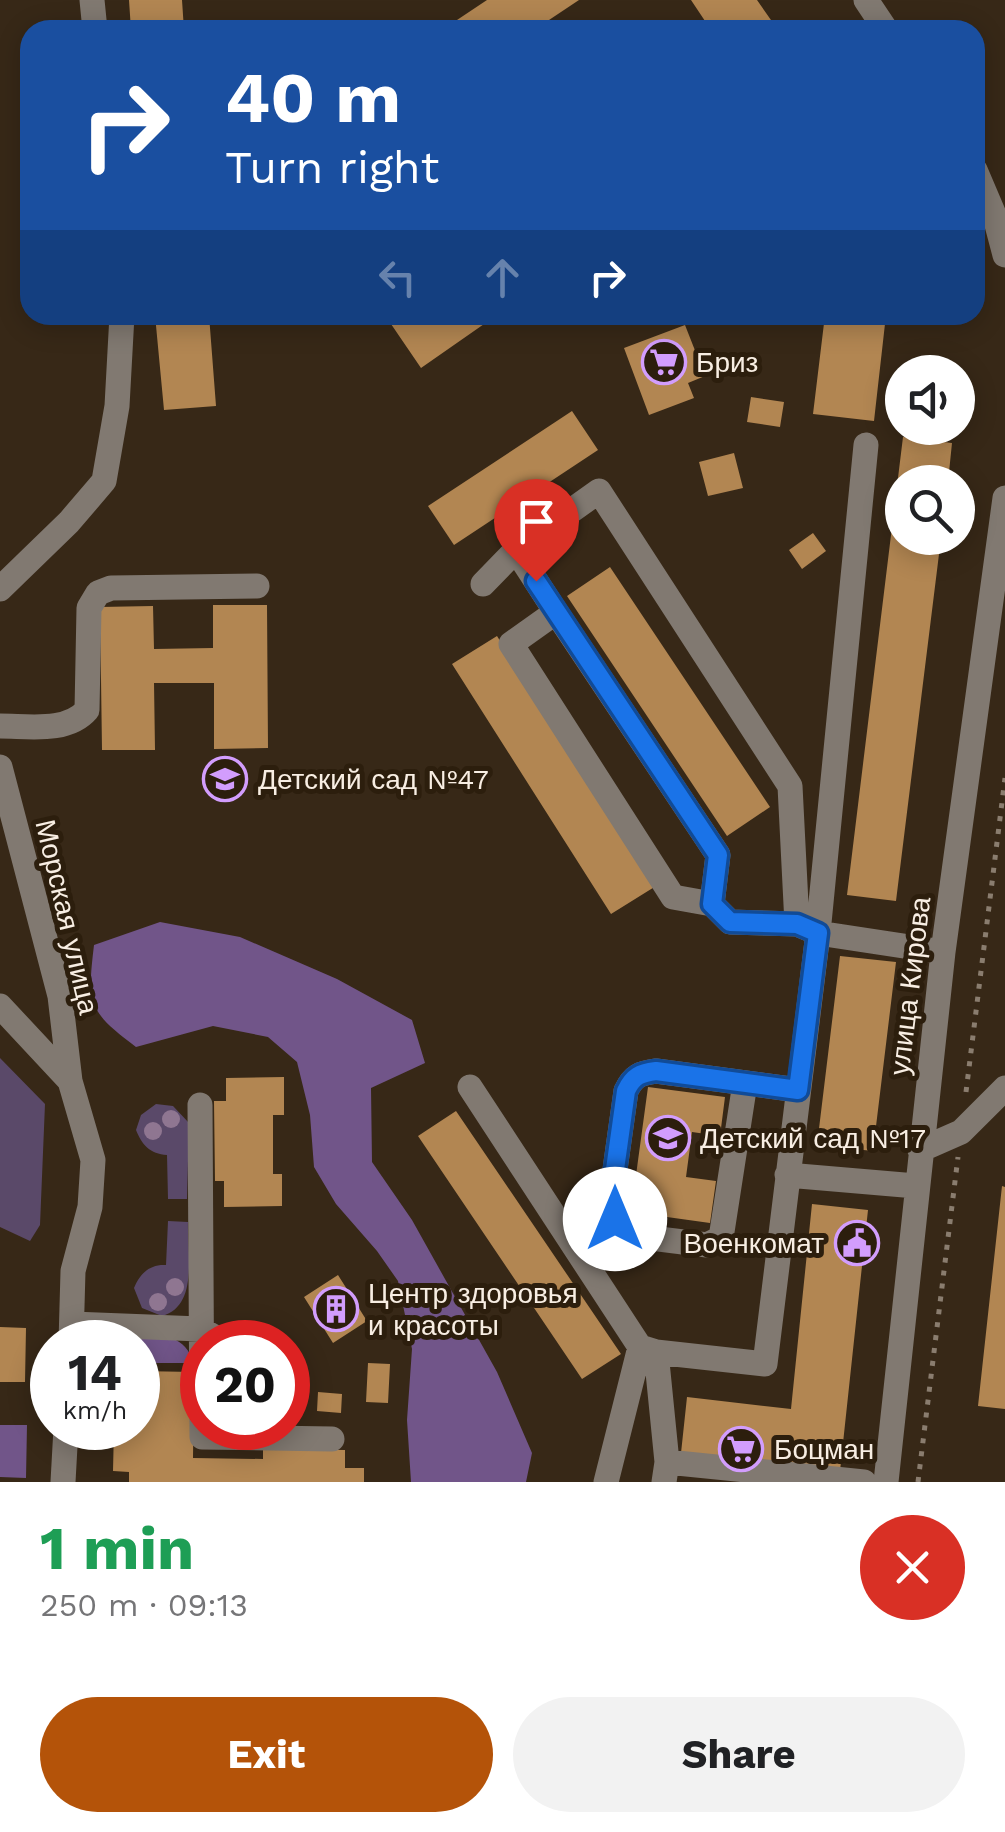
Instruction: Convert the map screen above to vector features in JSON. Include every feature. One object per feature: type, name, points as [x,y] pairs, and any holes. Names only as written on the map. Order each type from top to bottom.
[{"type":"street","points":[[985,189],[1000,217],[1005,255]]},
{"type":"street","points":[[0,589],[70,522],[104,481],[118,406],[122,325]]},
{"type":"street","points":[[648,1350],[765,1364],[798,1090],[808,929],[866,446]]},
{"type":"street","points":[[483,584],[516,550],[598,491],[790,786],[808,929]]},
{"type":"street","name":"улица Кирова","points":[[886,1482],[943,952],[1005,498]]},
{"type":"street","points":[[516,550],[718,855],[712,904]]},
{"type":"street","points":[[0,726],[66,725],[87,710],[89,608],[98,592],[110,588],[257,586]]},
{"type":"street","points":[[556,612],[511,644],[674,896],[712,904],[730,922],[808,929],[943,952]]},
{"type":"street","name":"Морская улица","points":[[0,767],[60,996],[70,1081],[93,1160],[90,1207],[73,1271],[71,1320]]},
{"type":"street","points":[[0,1006],[70,1081]]},
{"type":"street","points":[[744,1083],[721,1238],[707,1245],[635,1236],[622,1228],[610,1205],[626,1091],[630,1080],[640,1072],[656,1071],[798,1090]]},
{"type":"street","points":[[470,1087],[648,1350],[666,1472],[864,1482]]},
{"type":"street","points":[[920,1150],[961,1132],[1005,1088]]},
{"type":"street","points":[[200,1105],[210,1320]]},
{"type":"street","points":[[787,1175],[916,1186]]},
{"type":"street","points":[[606,1482],[648,1350]]},
{"type":"street","points":[[310,1439],[332,1439]]},
{"type":"street","points":[[63,1482],[65,1450]]},
{"type":"shaded area","points":[[160,922],[240,937],[337,979],[412,1020],[425,1063],[371,1088],[372,1162],[412,1220],[497,1372],[532,1453],[526,1482],[411,1482],[407,1420],[412,1349],[398,1281],[336,1204],[314,1167],[310,1115],[297,1062],[268,1037],[213,1026],[136,1047],[108,1024],[94,1005],[94,945]]},
{"type":"shaded area","points":[[0,1058],[45,1104],[40,1225],[30,1241],[0,1227]]},
{"type":"shaded area","points":[[156,1104],[173,1106],[189,1123],[187,1199],[168,1199],[167,1155],[147,1148],[136,1130],[141,1115]]},
{"type":"shaded area","points":[[168,1221],[188,1222],[188,1276],[182,1301],[162,1316],[142,1308],[134,1288],[146,1271],[166,1265]]},
{"type":"shaded area","points":[[160,1336],[180,1343],[180,1363],[160,1363]]},
{"type":"shaded area","points":[[0,1425],[27,1425],[26,1478],[0,1477]]},
{"type":"building","points":[[129,0],[182,0],[183,20],[130,20]]},
{"type":"building","points":[[487,0],[579,0],[549,20],[457,20]]},
{"type":"building","points":[[691,0],[757,0],[771,20],[704,20]]},
{"type":"building","points":[[156,325],[210,325],[216,406],[164,410]]},
{"type":"building","points":[[392,325],[483,325],[421,368]]},
{"type":"building","name":"Бриз","points":[[685,325],[705,376],[688,383],[694,398],[649,415],[624,348]]},
{"type":"building","points":[[824,325],[885,325],[874,421],[813,414]]},
{"type":"building","points":[[751,397],[784,402],[780,427],[747,422]]},
{"type":"building","points":[[572,411],[598,450],[454,545],[428,506]]},
{"type":"building","points":[[902,445],[952,445],[950,465],[900,465]]},
{"type":"building","points":[[734,453],[743,488],[708,496],[699,462]]},
{"type":"building","points":[[813,533],[826,551],[802,569],[789,550]]},
{"type":"building","points":[[889,555],[939,555],[896,901],[847,895]]},
{"type":"building","points":[[610,567],[770,807],[727,836],[567,596]]},
{"type":"building","points":[[213,605],[267,605],[268,748],[214,749],[214,683],[154,683],[155,750],[102,750],[100,607],[153,606],[154,649],[213,648]]},
{"type":"building","points":[[497,636],[656,886],[611,914],[452,664]]},
{"type":"building","points":[[840,956],[896,962],[873,1151],[817,1145]]},
{"type":"building","points":[[284,1077],[284,1115],[273,1115],[273,1174],[282,1174],[282,1206],[224,1207],[224,1181],[215,1181],[214,1101],[226,1101],[226,1078]]},
{"type":"building","points":[[648,1087],[725,1097],[720,1136],[692,1132],[686,1177],[716,1181],[710,1223],[631,1212]]},
{"type":"building","points":[[456,1111],[621,1354],[582,1379],[418,1136]]},
{"type":"building","points":[[1002,1186],[1005,1187],[1005,1409],[978,1406]]},
{"type":"building","points":[[812,1204],[868,1210],[840,1471],[681,1453],[687,1397],[791,1409]]},
{"type":"building","name":"Центр здоровья и красоты","points":[[338,1275],[367,1321],[333,1343],[304,1297]]},
{"type":"building","points":[[0,1327],[26,1328],[25,1382],[0,1382]]},
{"type":"building","points":[[368,1363],[390,1364],[388,1403],[366,1402]]},
{"type":"building","points":[[160,1371],[180,1372],[180,1450],[193,1450],[193,1458],[263,1459],[263,1450],[345,1450],[345,1468],[364,1468],[364,1482],[129,1482],[129,1472],[113,1471],[113,1450],[160,1450]]},
{"type":"building","points":[[318,1392],[342,1394],[341,1413],[317,1411]]},
{"type":"place","name":"Бриз","points":[[664,362]]},
{"type":"place","name":"Детский сад №47","points":[[225,779]]},
{"type":"place","name":"Детский сад №17","points":[[668,1138]]},
{"type":"place","name":"Военкомат","points":[[857,1243]]},
{"type":"place","name":"Центр здоровья и красоты","points":[[336,1309]]},
{"type":"place","name":"Боцман","points":[[741,1449]]},
{"type":"route","points":[[536,581],[718,855],[712,904],[730,922],[797,924],[818,933],[798,1090],[640,1072],[630,1080],[626,1091],[610,1205],[615,1219]]}]
